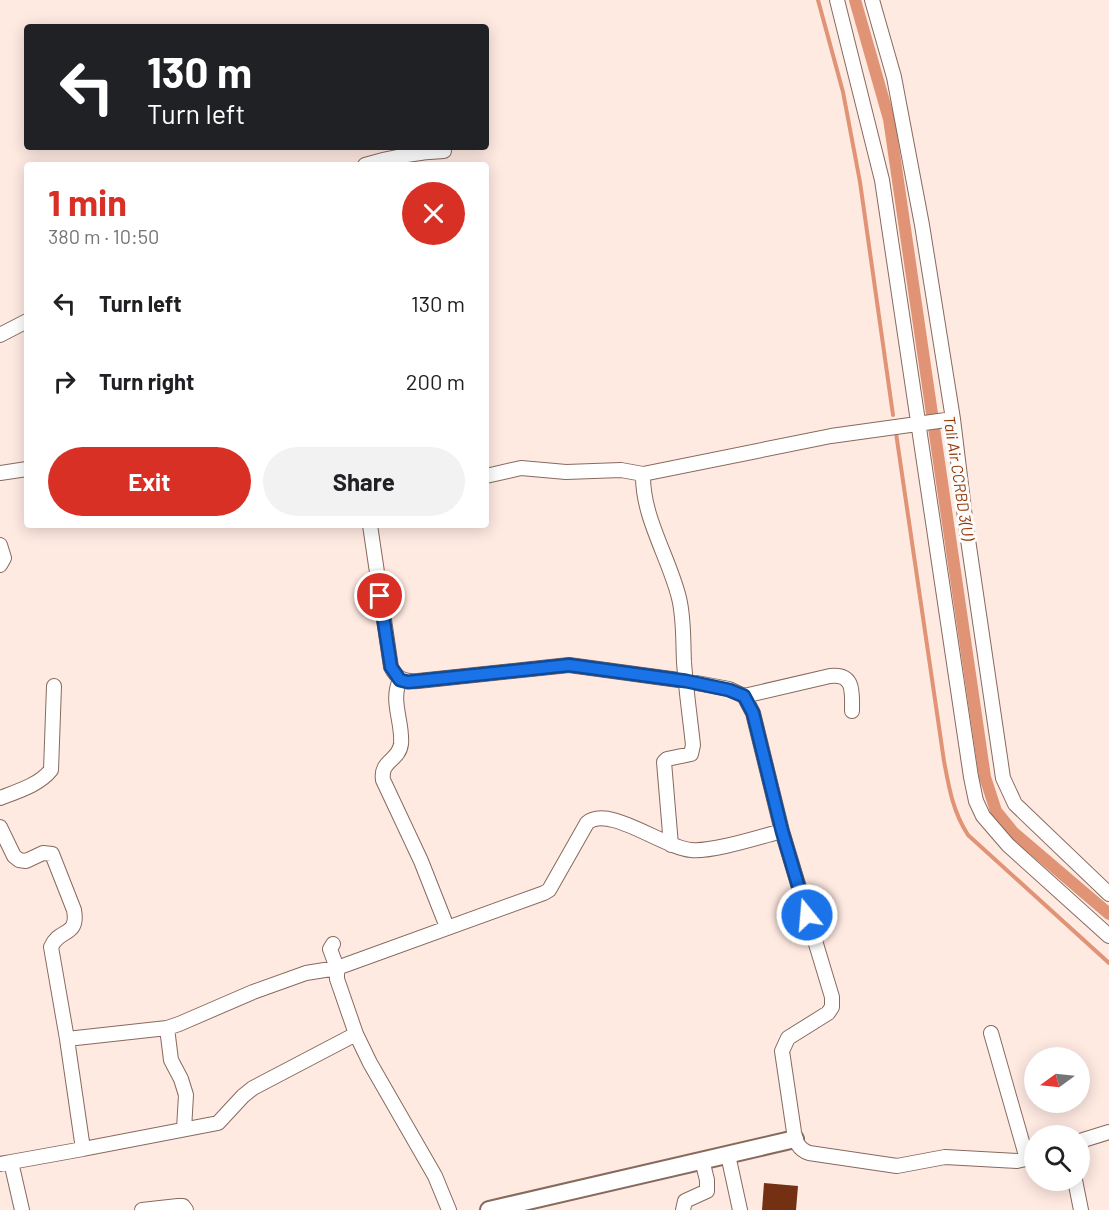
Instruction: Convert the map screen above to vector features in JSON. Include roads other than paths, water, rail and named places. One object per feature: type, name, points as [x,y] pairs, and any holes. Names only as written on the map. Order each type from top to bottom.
[{"type":"street","points":[[837,0],[882,180],[923,423],[976,801],[983,816],[1008,845],[1109,936]]},
{"type":"street","points":[[872,0],[894,77],[903,122],[1000,760],[1008,792],[1015,804],[1034,824],[1109,894]]},
{"type":"street","points":[[375,162],[418,152],[444,151]]},
{"type":"street","points":[[0,335],[24,323]]},
{"type":"street","points":[[489,475],[521,468],[566,472],[621,470],[643,474],[831,436],[949,420]]},
{"type":"street","points":[[0,474],[24,470]]},
{"type":"street","points":[[643,474],[647,504],[679,597],[692,751],[691,754],[667,759],[664,766],[671,845]]},
{"type":"street","points":[[370,528],[391,667],[400,680],[408,682],[569,665],[686,681],[729,690],[744,696],[830,676],[841,676],[851,687],[852,711]]},
{"type":"street","points":[[0,545],[4,558],[0,564]]},
{"type":"street","points":[[400,680],[396,689],[396,698],[401,747],[396,756],[385,765],[382,772],[383,780],[421,861],[447,927]]},
{"type":"street","points":[[0,798],[45,777],[51,770],[54,686]]},
{"type":"street","points":[[744,696],[753,713],[782,831],[832,997],[832,1006],[828,1012],[788,1038],[782,1051],[795,1139],[801,1149],[809,1153],[891,1166],[945,1157],[1005,1161],[1024,1159]]},
{"type":"street","points":[[67,1039],[167,1028],[306,973],[337,968],[540,895],[549,890],[587,823],[592,819],[600,817],[631,826],[671,845],[690,850],[704,850],[782,831]]},
{"type":"street","points":[[0,827],[14,856],[19,860],[26,861],[43,853],[52,854],[75,910],[75,925],[54,940],[51,947],[83,1149]]},
{"type":"street","points":[[333,944],[330,950],[337,968],[337,979],[356,1034],[370,1064],[431,1168],[449,1210]]},
{"type":"street","points":[[167,1028],[171,1060],[186,1095],[184,1129]]},
{"type":"street","points":[[991,1033],[1024,1136]]},
{"type":"street","points":[[22,1210],[6,1163],[218,1123],[253,1088],[356,1034]]},
{"type":"street","points":[[1090,1138],[1109,1132]]},
{"type":"street","points":[[489,1210],[795,1139]]},
{"type":"street","points":[[728,1155],[740,1210]]},
{"type":"street","points":[[683,1210],[685,1201],[707,1191],[702,1160]]},
{"type":"street","points":[[1077,1191],[1081,1210]]},
{"type":"street","points":[[142,1210],[183,1206],[186,1210]]},
{"type":"waterway","points":[[818,0],[843,92],[860,182],[893,415]]},
{"type":"waterway","name":"Tali Air CCRBD 3(U)","points":[[855,0],[889,119],[985,777],[996,811],[1013,832],[1109,914]]},
{"type":"waterway","points":[[896,433],[944,761],[955,809],[968,835],[1109,963]]}]
